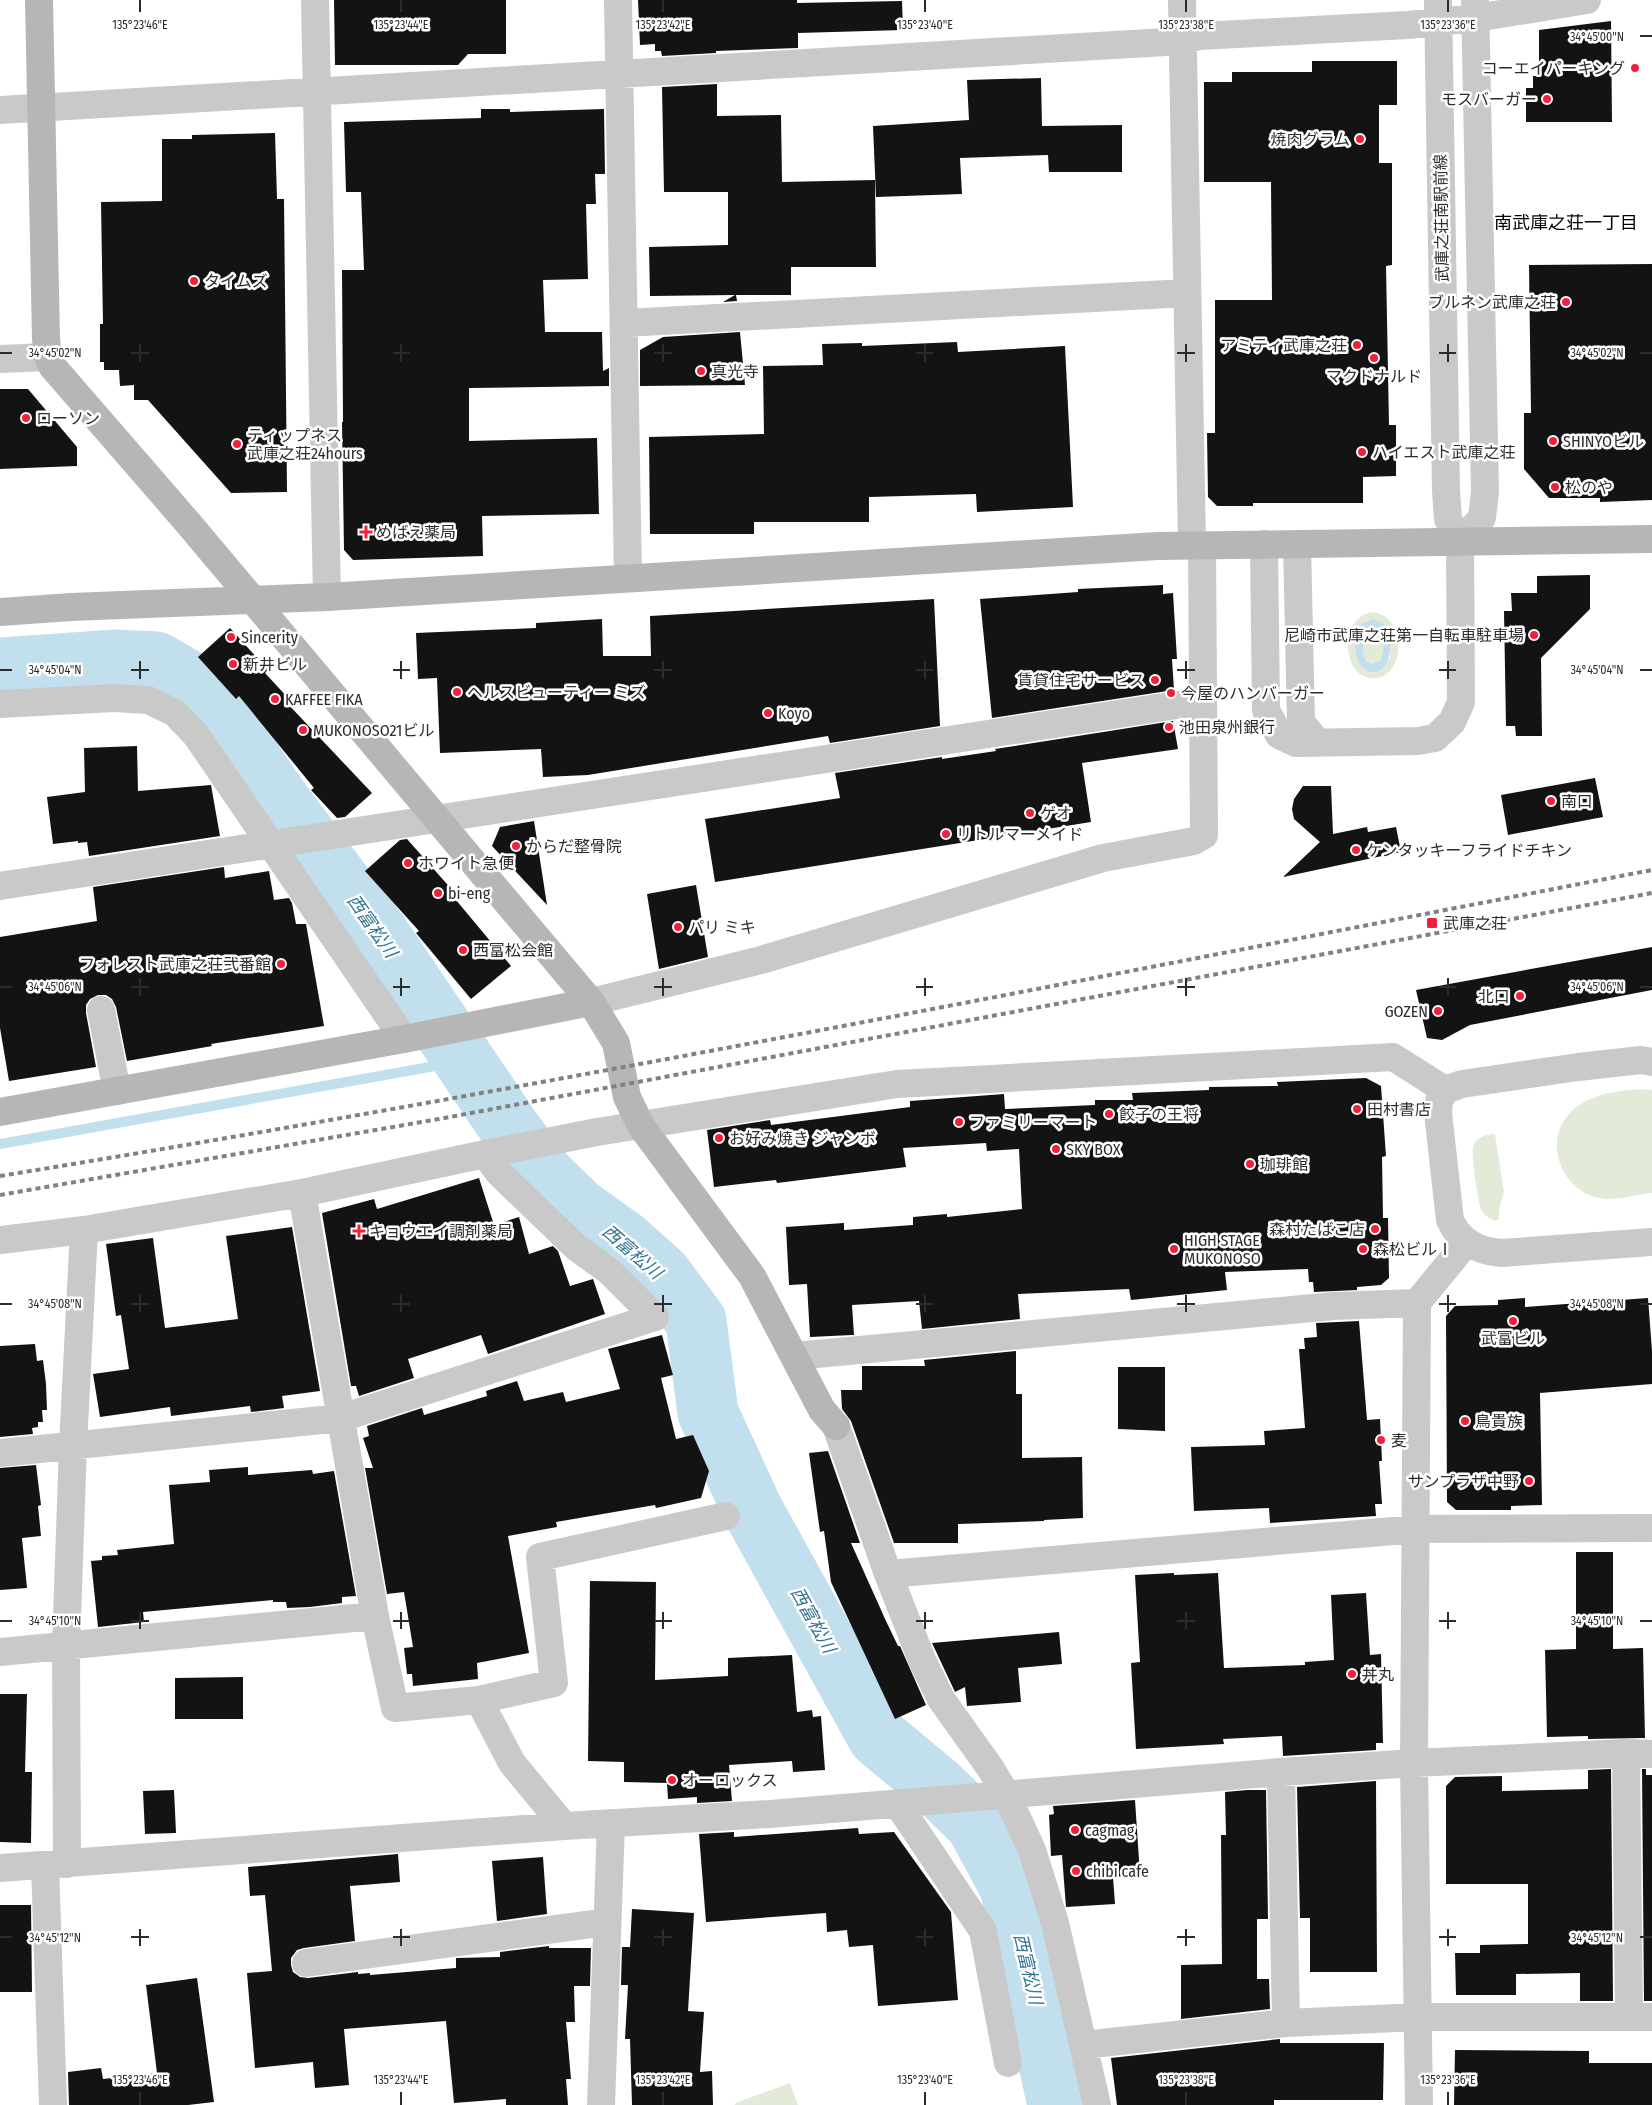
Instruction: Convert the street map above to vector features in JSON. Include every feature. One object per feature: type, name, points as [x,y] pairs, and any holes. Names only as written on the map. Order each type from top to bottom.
[{"type":"street","points":[[38,0],[48,357],[60,375],[253,600],[592,1002],[616,1044],[627,1097],[641,1126],[746,1268],[795,1356],[822,1410],[836,1426],[888,1574],[922,1660],[941,1700],[991,1769],[1025,1832],[1055,1923],[1097,2105]]},
{"type":"street","points":[[315,0],[327,598]]},
{"type":"street","points":[[618,0],[628,578]]},
{"type":"street","points":[[0,1112],[415,1037],[592,1002],[761,960],[1103,858],[1194,841],[1204,835],[1203,701],[1187,293],[1182,0]]},
{"type":"street","points":[[0,110],[1183,41],[1199,36],[1408,25],[1438,10],[1587,0]]},
{"type":"street","points":[[1264,544],[1266,710],[1279,735],[1296,744],[1418,741],[1435,738],[1452,722],[1461,702],[1460,542],[1482,518],[1485,492],[1475,9]]},
{"type":"street","name":"武庫之荘南駅前線","points":[[1438,10],[1446,491],[1448,519],[1460,542]]},
{"type":"street","points":[[624,323],[1187,293]]},
{"type":"street","points":[[0,360],[48,357]]},
{"type":"street","points":[[0,612],[71,607],[327,598],[628,578],[1197,545],[1652,539]]},
{"type":"street","points":[[1297,544],[1301,722],[1318,744]]},
{"type":"street","points":[[0,704],[114,698],[148,700],[175,713],[196,735],[283,842],[415,1037]]},
{"type":"street","points":[[0,886],[1203,701]]},
{"type":"street","points":[[101,1010],[117,1091]]},
{"type":"street","points":[[0,1240],[84,1230],[302,1193],[493,1152],[896,1084],[1393,1057],[1445,1090]]},
{"type":"street","points":[[1648,1060],[1462,1084],[1445,1090],[1439,1100],[1438,1113],[1450,1220],[1455,1232],[1466,1242],[1488,1252],[1501,1253],[1652,1242]]},
{"type":"street","points":[[0,1453],[341,1418],[655,1317],[609,1271],[570,1241],[500,1174],[493,1152]]},
{"type":"street","points":[[302,1193],[375,1616],[395,1708],[480,1700],[554,1683],[540,1557],[726,1516]]},
{"type":"street","points":[[53,2105],[56,1864],[84,1230]]},
{"type":"street","points":[[1419,2105],[1414,1763],[1417,1303],[1466,1242]]},
{"type":"street","points":[[795,1356],[1334,1306],[1417,1303]]},
{"type":"street","points":[[888,1574],[1417,1529],[1652,1528]]},
{"type":"street","points":[[0,1652],[375,1616]]},
{"type":"street","points":[[480,1700],[512,1763],[564,1826]]},
{"type":"street","points":[[0,1868],[564,1826],[770,1814],[1281,1772],[1414,1763],[1639,1753],[1640,2017],[1419,2017],[1286,2023],[1084,2045]]},
{"type":"street","points":[[1281,1772],[1286,2023]]},
{"type":"street","points":[[898,1803],[983,1931],[1008,2063]]},
{"type":"street","points":[[601,2105],[611,1823]]},
{"type":"street","points":[[306,1963],[608,1922]]},
{"type":"green space","points":[[1373,612],[1384,616],[1392,623],[1396,634],[1397,656],[1393,667],[1387,674],[1377,678],[1365,677],[1356,670],[1351,661],[1348,649],[1349,636],[1353,625],[1361,616]],"holes":[[[1362,624],[1387,626],[1390,636],[1390,658],[1370,671],[1355,639]]]},
{"type":"green space","points":[[1370,627],[1378,628],[1384,644],[1381,661],[1373,664],[1366,661],[1363,653],[1363,635]]},
{"type":"green space","points":[[1652,1090],[1652,1193],[1606,1199],[1591,1196],[1579,1189],[1569,1179],[1562,1167],[1558,1154],[1557,1140],[1561,1126],[1569,1114],[1586,1101],[1608,1093]]},
{"type":"green space","points":[[1495,1134],[1504,1192],[1499,1209],[1499,1219],[1495,1221],[1485,1215],[1481,1209],[1475,1178],[1473,1147],[1479,1138]]},
{"type":"green space","points":[[790,2083],[798,2105],[735,2105],[735,2103]]},
{"type":"water","points":[[1373,619],[1385,624],[1388,630],[1390,650],[1388,660],[1379,671],[1367,670],[1361,665],[1357,657],[1356,637],[1358,629],[1362,624]],"holes":[[[1370,627],[1378,628],[1383,640],[1382,657],[1380,661],[1373,664],[1366,661],[1363,653],[1363,634]]]},
{"type":"building","points":[[334,0],[506,0],[506,54],[468,54],[458,65],[335,65]]},
{"type":"building","points":[[638,0],[797,0],[797,3],[902,1],[903,30],[798,33],[798,48],[716,51],[716,53],[662,56],[661,51],[655,51],[655,44],[640,45]]},
{"type":"building","points":[[1611,21],[1612,122],[1526,122],[1526,88],[1533,88],[1533,76],[1539,76],[1539,30]]},
{"type":"building","points":[[1312,61],[1397,61],[1397,105],[1379,105],[1379,163],[1392,163],[1392,265],[1386,266],[1389,425],[1396,425],[1396,476],[1363,477],[1363,503],[1253,503],[1253,506],[1217,506],[1208,497],[1207,433],[1215,433],[1215,300],[1272,300],[1271,182],[1204,182],[1204,82],[1232,82],[1232,72],[1312,72]]},
{"type":"building","points":[[1041,78],[1042,126],[1122,125],[1122,172],[1049,172],[1048,155],[960,158],[962,194],[876,197],[873,126],[969,120],[967,80]]},
{"type":"building","points":[[717,84],[717,116],[781,115],[782,182],[875,180],[876,267],[791,267],[791,295],[736,295],[737,301],[723,302],[735,295],[650,296],[649,247],[728,245],[728,192],[664,192],[662,87]]},
{"type":"building","points":[[481,109],[510,109],[510,112],[604,109],[605,174],[595,174],[596,204],[586,204],[588,279],[543,280],[545,332],[602,332],[603,371],[609,368],[609,386],[469,388],[469,441],[597,438],[599,514],[482,516],[483,556],[353,560],[344,550],[342,270],[364,270],[361,192],[346,192],[344,122],[481,118]]},
{"type":"building","points":[[275,133],[277,199],[284,199],[287,492],[231,493],[148,400],[134,400],[134,385],[120,386],[119,370],[104,370],[104,362],[100,362],[100,324],[103,324],[101,202],[162,201],[162,139],[192,139],[192,135]]},
{"type":"building","points":[[1652,264],[1652,500],[1600,502],[1600,498],[1549,498],[1524,469],[1524,413],[1531,413],[1529,265]]},
{"type":"building","points":[[740,332],[745,385],[640,386],[640,350],[663,337]]},
{"type":"building","points":[[957,342],[958,352],[1065,346],[1073,507],[977,512],[976,494],[869,497],[869,522],[754,522],[754,534],[650,534],[649,437],[764,434],[763,366],[823,365],[822,344],[862,343],[862,346]]},
{"type":"building","name":"ローソン","points":[[0,389],[28,389],[77,447],[77,466],[0,469]]},
{"type":"building","name":"尼崎市武庫之荘第一自転車駐車場","points":[[1590,575],[1590,609],[1541,658],[1542,736],[1516,736],[1515,726],[1506,726],[1504,611],[1512,611],[1511,593],[1537,593],[1537,576]]},
{"type":"building","points":[[1163,585],[1163,594],[1173,593],[1177,659],[1172,659],[1174,690],[992,718],[980,599],[1078,592],[1078,589]]},
{"type":"building","points":[[934,599],[940,726],[830,743],[828,736],[588,775],[543,777],[541,749],[440,753],[437,678],[418,679],[416,633],[536,628],[536,623],[602,619],[603,656],[651,656],[650,616]]},
{"type":"building","points":[[230,628],[268,670],[265,673],[289,699],[286,702],[372,793],[345,817],[337,818],[311,790],[314,788],[239,696],[236,699],[198,657]]},
{"type":"building","points":[[1173,721],[1178,749],[1082,763],[1091,822],[715,882],[705,819],[840,798],[835,773],[996,751],[995,749]]},
{"type":"building","points":[[137,746],[138,791],[211,785],[220,836],[89,856],[87,842],[78,843],[78,841],[53,844],[47,797],[85,792],[84,748]]},
{"type":"building","name":"南口","points":[[1595,778],[1603,817],[1508,835],[1501,795]]},
{"type":"building","points":[[1303,786],[1331,786],[1333,834],[1367,827],[1368,832],[1396,827],[1401,852],[1283,877],[1320,842],[1294,819],[1292,809],[1294,799]]},
{"type":"building","points":[[534,821],[547,905],[492,846],[500,827]]},
{"type":"building","points":[[407,839],[454,892],[451,894],[511,966],[471,999],[416,933],[419,931],[365,871],[400,840]]},
{"type":"building","points":[[224,867],[225,878],[269,871],[274,900],[289,898],[292,903],[296,924],[306,924],[324,1026],[211,1044],[212,1046],[127,1061],[116,1007],[112,999],[106,995],[98,995],[90,999],[86,1005],[96,1067],[9,1081],[0,1028],[0,937],[97,921],[93,887]]},
{"type":"building","name":"パリ ミキ","points":[[696,885],[708,957],[659,969],[647,894]]},
{"type":"building","name":"北口","points":[[1652,947],[1652,990],[1470,1025],[1442,1040],[1427,1038],[1416,990]]},
{"type":"building","points":[[1366,1078],[1381,1086],[1386,1156],[1382,1157],[1383,1218],[1388,1218],[1389,1278],[1381,1285],[1357,1287],[1357,1290],[1314,1292],[1313,1282],[1309,1282],[1308,1269],[1225,1272],[1227,1290],[1131,1300],[1129,1289],[1018,1294],[1020,1319],[922,1329],[919,1301],[852,1305],[854,1335],[810,1337],[807,1284],[789,1285],[786,1227],[844,1223],[844,1230],[913,1225],[913,1217],[947,1214],[947,1217],[1022,1209],[1019,1149],[987,1151],[986,1143],[903,1148],[906,1167],[777,1183],[776,1180],[714,1187],[707,1130],[770,1120],[771,1125],[910,1107],[910,1101],[1004,1094],[1005,1109],[1095,1105],[1095,1100],[1133,1100],[1132,1093],[1209,1090],[1209,1087],[1278,1086],[1277,1082]]},
{"type":"building","points":[[479,1178],[494,1225],[519,1217],[529,1254],[553,1246],[558,1251],[570,1286],[593,1279],[605,1314],[488,1354],[481,1335],[408,1359],[414,1378],[359,1396],[356,1386],[351,1386],[322,1213],[374,1199],[377,1209]]},
{"type":"building","points":[[292,1227],[320,1391],[282,1396],[284,1408],[251,1412],[250,1406],[171,1416],[170,1407],[100,1417],[93,1374],[129,1369],[121,1315],[116,1316],[106,1244],[153,1238],[165,1328],[238,1319],[226,1236]]},
{"type":"building","points":[[1525,1298],[1525,1307],[1648,1298],[1652,1351],[1652,1384],[1540,1393],[1542,1505],[1511,1506],[1511,1510],[1456,1510],[1447,1502],[1446,1316],[1455,1306],[1498,1305],[1498,1300]]},
{"type":"building","points":[[1359,1321],[1367,1420],[1380,1419],[1382,1461],[1379,1461],[1382,1504],[1375,1504],[1376,1516],[1270,1523],[1269,1508],[1194,1511],[1191,1447],[1265,1445],[1264,1431],[1305,1428],[1299,1349],[1305,1349],[1304,1338],[1317,1337],[1316,1323]]},
{"type":"building","points":[[662,1335],[673,1375],[661,1378],[676,1439],[693,1435],[709,1471],[701,1498],[656,1508],[655,1505],[556,1522],[557,1527],[508,1536],[529,1653],[477,1663],[478,1679],[413,1686],[412,1674],[407,1674],[404,1648],[413,1647],[404,1592],[387,1594],[365,1468],[373,1468],[363,1438],[369,1436],[367,1426],[422,1408],[424,1415],[487,1396],[486,1391],[517,1381],[524,1401],[563,1392],[566,1402],[620,1389],[608,1349]]},
{"type":"building","points":[[35,1344],[37,1361],[43,1360],[46,1384],[47,1410],[42,1410],[43,1422],[38,1422],[38,1427],[32,1428],[33,1434],[0,1437],[0,1346]]},
{"type":"building","points":[[1016,1351],[1016,1394],[1022,1394],[1022,1458],[1082,1457],[1083,1518],[958,1524],[958,1543],[894,1543],[851,1421],[842,1409],[841,1390],[862,1390],[862,1366],[925,1366],[924,1360]]},
{"type":"building","points":[[1118,1367],[1165,1367],[1165,1431],[1118,1429]]},
{"type":"building","points":[[828,1451],[860,1543],[851,1543],[926,1705],[895,1719],[831,1582],[824,1531],[820,1532],[809,1453]]},
{"type":"building","points":[[36,1465],[41,1505],[38,1506],[41,1536],[22,1538],[27,1588],[0,1590],[0,1468]]},
{"type":"building","points":[[248,1467],[248,1475],[312,1470],[313,1474],[334,1471],[356,1596],[342,1597],[342,1603],[310,1607],[287,1608],[286,1602],[273,1602],[273,1600],[143,1612],[144,1622],[98,1627],[91,1561],[102,1560],[102,1556],[118,1555],[117,1550],[174,1544],[169,1485],[210,1482],[209,1470]]},
{"type":"building","points":[[1576,1552],[1613,1552],[1613,1649],[1643,1648],[1645,1738],[1588,1739],[1588,1736],[1547,1737],[1545,1650],[1576,1649]]},
{"type":"building","points":[[1174,1573],[1174,1575],[1218,1573],[1224,1668],[1305,1665],[1305,1662],[1334,1660],[1331,1595],[1366,1593],[1370,1655],[1381,1654],[1383,1743],[1376,1743],[1376,1750],[1283,1756],[1282,1736],[1223,1739],[1224,1744],[1136,1749],[1131,1663],[1140,1662],[1135,1575]]},
{"type":"building","points":[[590,1581],[656,1582],[655,1680],[728,1676],[728,1658],[792,1655],[797,1712],[812,1710],[813,1717],[821,1716],[825,1770],[793,1772],[792,1761],[729,1765],[732,1801],[697,1803],[697,1797],[668,1799],[667,1783],[624,1782],[624,1762],[588,1761]]},
{"type":"building","points":[[1059,1632],[1062,1664],[1018,1668],[1021,1702],[967,1706],[965,1687],[955,1692],[932,1643]]},
{"type":"building","points":[[243,1677],[243,1719],[175,1719],[175,1678]]},
{"type":"building","points":[[0,1694],[27,1694],[25,1772],[32,1772],[31,1843],[0,1842]]},
{"type":"building","points":[[1611,1769],[1613,2001],[1580,2001],[1580,1973],[1516,1974],[1516,1995],[1456,1995],[1455,1953],[1480,1953],[1480,1945],[1528,1944],[1528,1884],[1446,1884],[1446,1786],[1455,1777],[1502,1776],[1502,1791],[1588,1789],[1588,1770]]},
{"type":"building","points":[[1642,1769],[1646,1769],[1646,1775],[1652,1775],[1652,2001],[1644,2001]]},
{"type":"building","points":[[1376,1781],[1377,1972],[1310,1972],[1310,1918],[1300,1918],[1297,1787]]},
{"type":"building","points":[[174,1790],[176,1833],[145,1834],[143,1791]]},
{"type":"building","points":[[1266,1790],[1268,1919],[1257,1919],[1257,1979],[1269,1979],[1270,2009],[1181,2019],[1181,1965],[1222,1964],[1221,1835],[1226,1835],[1225,1792]]},
{"type":"building","points":[[1135,1800],[1140,1875],[1113,1877],[1115,1904],[1066,1907],[1062,1855],[1051,1856],[1049,1815],[1054,1814],[1053,1806]]},
{"type":"building","points":[[858,1828],[859,1834],[894,1832],[951,1912],[958,2000],[878,2006],[873,1945],[849,1947],[847,1930],[827,1932],[826,1913],[706,1922],[699,1834],[734,1832],[734,1837]]},
{"type":"building","points":[[398,1854],[400,1882],[350,1886],[355,1941],[297,1950],[291,1958],[293,1972],[300,1977],[308,1978],[358,1972],[358,1974],[370,1973],[370,1975],[456,1968],[456,1958],[500,1957],[500,1952],[549,1946],[549,1948],[591,1948],[590,1986],[574,1986],[575,2022],[566,2022],[571,2079],[566,2079],[568,2105],[506,2105],[506,2099],[454,2103],[446,2021],[344,2029],[349,2085],[315,2088],[313,2062],[255,2068],[247,1973],[272,1971],[265,1895],[250,1896],[248,1867]]},
{"type":"building","points":[[543,1857],[547,1914],[497,1921],[492,1861]]},
{"type":"building","points":[[0,1905],[31,1905],[32,1992],[0,1992]]},
{"type":"building","points":[[632,1909],[694,1913],[688,2011],[704,2012],[700,2072],[712,2071],[713,2105],[632,2105],[630,2039],[625,2039],[628,1985],[621,1985],[622,1947],[630,1947]]},
{"type":"building","points":[[197,1978],[214,2102],[188,2105],[69,2105],[68,2072],[101,2068],[103,2079],[157,2073],[146,1985]]},
{"type":"building","points":[[1280,2039],[1280,2043],[1384,2043],[1383,2100],[1274,2100],[1274,2105],[1117,2105],[1111,2058]]},
{"type":"building","points":[[1455,2050],[1589,2051],[1589,2063],[1652,2063],[1652,2105],[1454,2105]]},
{"type":"waterway","name":"西富松川","points":[[0,668],[116,660],[156,662],[182,677],[218,710],[274,793],[380,936],[511,1130],[544,1175],[578,1208],[624,1241],[661,1274],[696,1321],[708,1413],[752,1509],[878,1737],[938,1787],[976,1824],[1010,1887],[1058,2105]]},
{"type":"waterway","points":[[0,1144],[463,1061]]},
{"type":"railway","points":[[0,1176],[621,1068],[1652,870]]},
{"type":"railway","points":[[0,1195],[439,1119],[1652,893]]},
{"type":"place","name":"コーエイパーキング","points":[[1635,68]]},
{"type":"place","name":"モスバーガー","points":[[1547,99]]},
{"type":"place","name":"焼肉グラム","points":[[1360,139]]},
{"type":"place","name":"タイムズ","points":[[194,281]]},
{"type":"place","name":"ブルネン武庫之荘","points":[[1566,302]]},
{"type":"place","name":"アミティ武庫之荘","points":[[1357,345]]},
{"type":"place","name":"マクドナルド","points":[[1374,358]]},
{"type":"place","name":"真光寺","points":[[701,371]]},
{"type":"place","name":"ローソン","points":[[26,418]]},
{"type":"place","name":"SHINYOビル","points":[[1553,441]]},
{"type":"place","name":"ティップネス 武庫之荘24hours","points":[[237,444]]},
{"type":"place","name":"ハイエスト武庫之荘","points":[[1362,452]]},
{"type":"place","name":"松のや","points":[[1555,487]]},
{"type":"place","name":"めばえ薬局","points":[[366,532]]},
{"type":"place","name":"尼崎市武庫之荘第一自転車駐車場","points":[[1534,635]]},
{"type":"place","name":"Sincerity","points":[[231,637]]},
{"type":"place","name":"新井ビル","points":[[233,664]]},
{"type":"place","name":"賃貸住宅サービス","points":[[1155,680]]},
{"type":"place","name":"ヘルスビューティー ミズ","points":[[457,692]]},
{"type":"place","name":"今屋のハンバーガー","points":[[1171,693]]},
{"type":"place","name":"KAFFEE FIKA","points":[[275,699]]},
{"type":"place","name":"Koyo","points":[[768,713]]},
{"type":"place","name":"池田泉州銀行","points":[[1169,727]]},
{"type":"place","name":"MUKONOSO21ビル","points":[[303,730]]},
{"type":"place","name":"南口","points":[[1551,801]]},
{"type":"place","name":"ゲオ","points":[[1030,813]]},
{"type":"place","name":"リトルマーメイド","points":[[946,834]]},
{"type":"place","name":"からだ整骨院","points":[[516,846]]},
{"type":"place","name":"ケンタッキーフライドチキン","points":[[1356,850]]},
{"type":"place","name":"ホワイト急便","points":[[408,863]]},
{"type":"place","name":"bi-eng","points":[[438,893]]},
{"type":"place","name":"武庫之荘","points":[[1432,923]]},
{"type":"place","name":"パリ ミキ","points":[[678,927]]},
{"type":"place","name":"西富松会館","points":[[463,950]]},
{"type":"place","name":"フォレスト武庫之荘弐番館","points":[[281,964]]},
{"type":"place","name":"北口","points":[[1520,996]]},
{"type":"place","name":"GOZEN","points":[[1438,1011]]},
{"type":"place","name":"田村書店","points":[[1357,1109]]},
{"type":"place","name":"餃子の王将","points":[[1109,1114]]},
{"type":"place","name":"ファミリーマート","points":[[959,1122]]},
{"type":"place","name":"お好み焼き ジャンボ","points":[[719,1138]]},
{"type":"place","name":"SKY BOX","points":[[1056,1149]]},
{"type":"place","name":"珈琲館","points":[[1250,1164]]},
{"type":"place","name":"森村たばこ店","points":[[1375,1229]]},
{"type":"place","name":"キョウエイ調剤薬局","points":[[359,1231]]},
{"type":"place","name":"HIGH STAGE MUKONOSO","points":[[1174,1249]]},
{"type":"place","name":"森松ビルⅠ","points":[[1363,1249]]},
{"type":"place","name":"武富ビル","points":[[1513,1321]]},
{"type":"place","name":"鳥貴族","points":[[1465,1421]]},
{"type":"place","name":"麦","points":[[1381,1440]]},
{"type":"place","name":"サンプラザ中野","points":[[1529,1481]]},
{"type":"place","name":"丼丸","points":[[1352,1674]]},
{"type":"place","name":"オーロックス","points":[[672,1780]]},
{"type":"place","name":"cagmag","points":[[1075,1830]]},
{"type":"place","name":"chibi cafe","points":[[1076,1871]]},
{"type":"district","name":"南武庫之荘一丁目","points":[[1566,223]]}]
